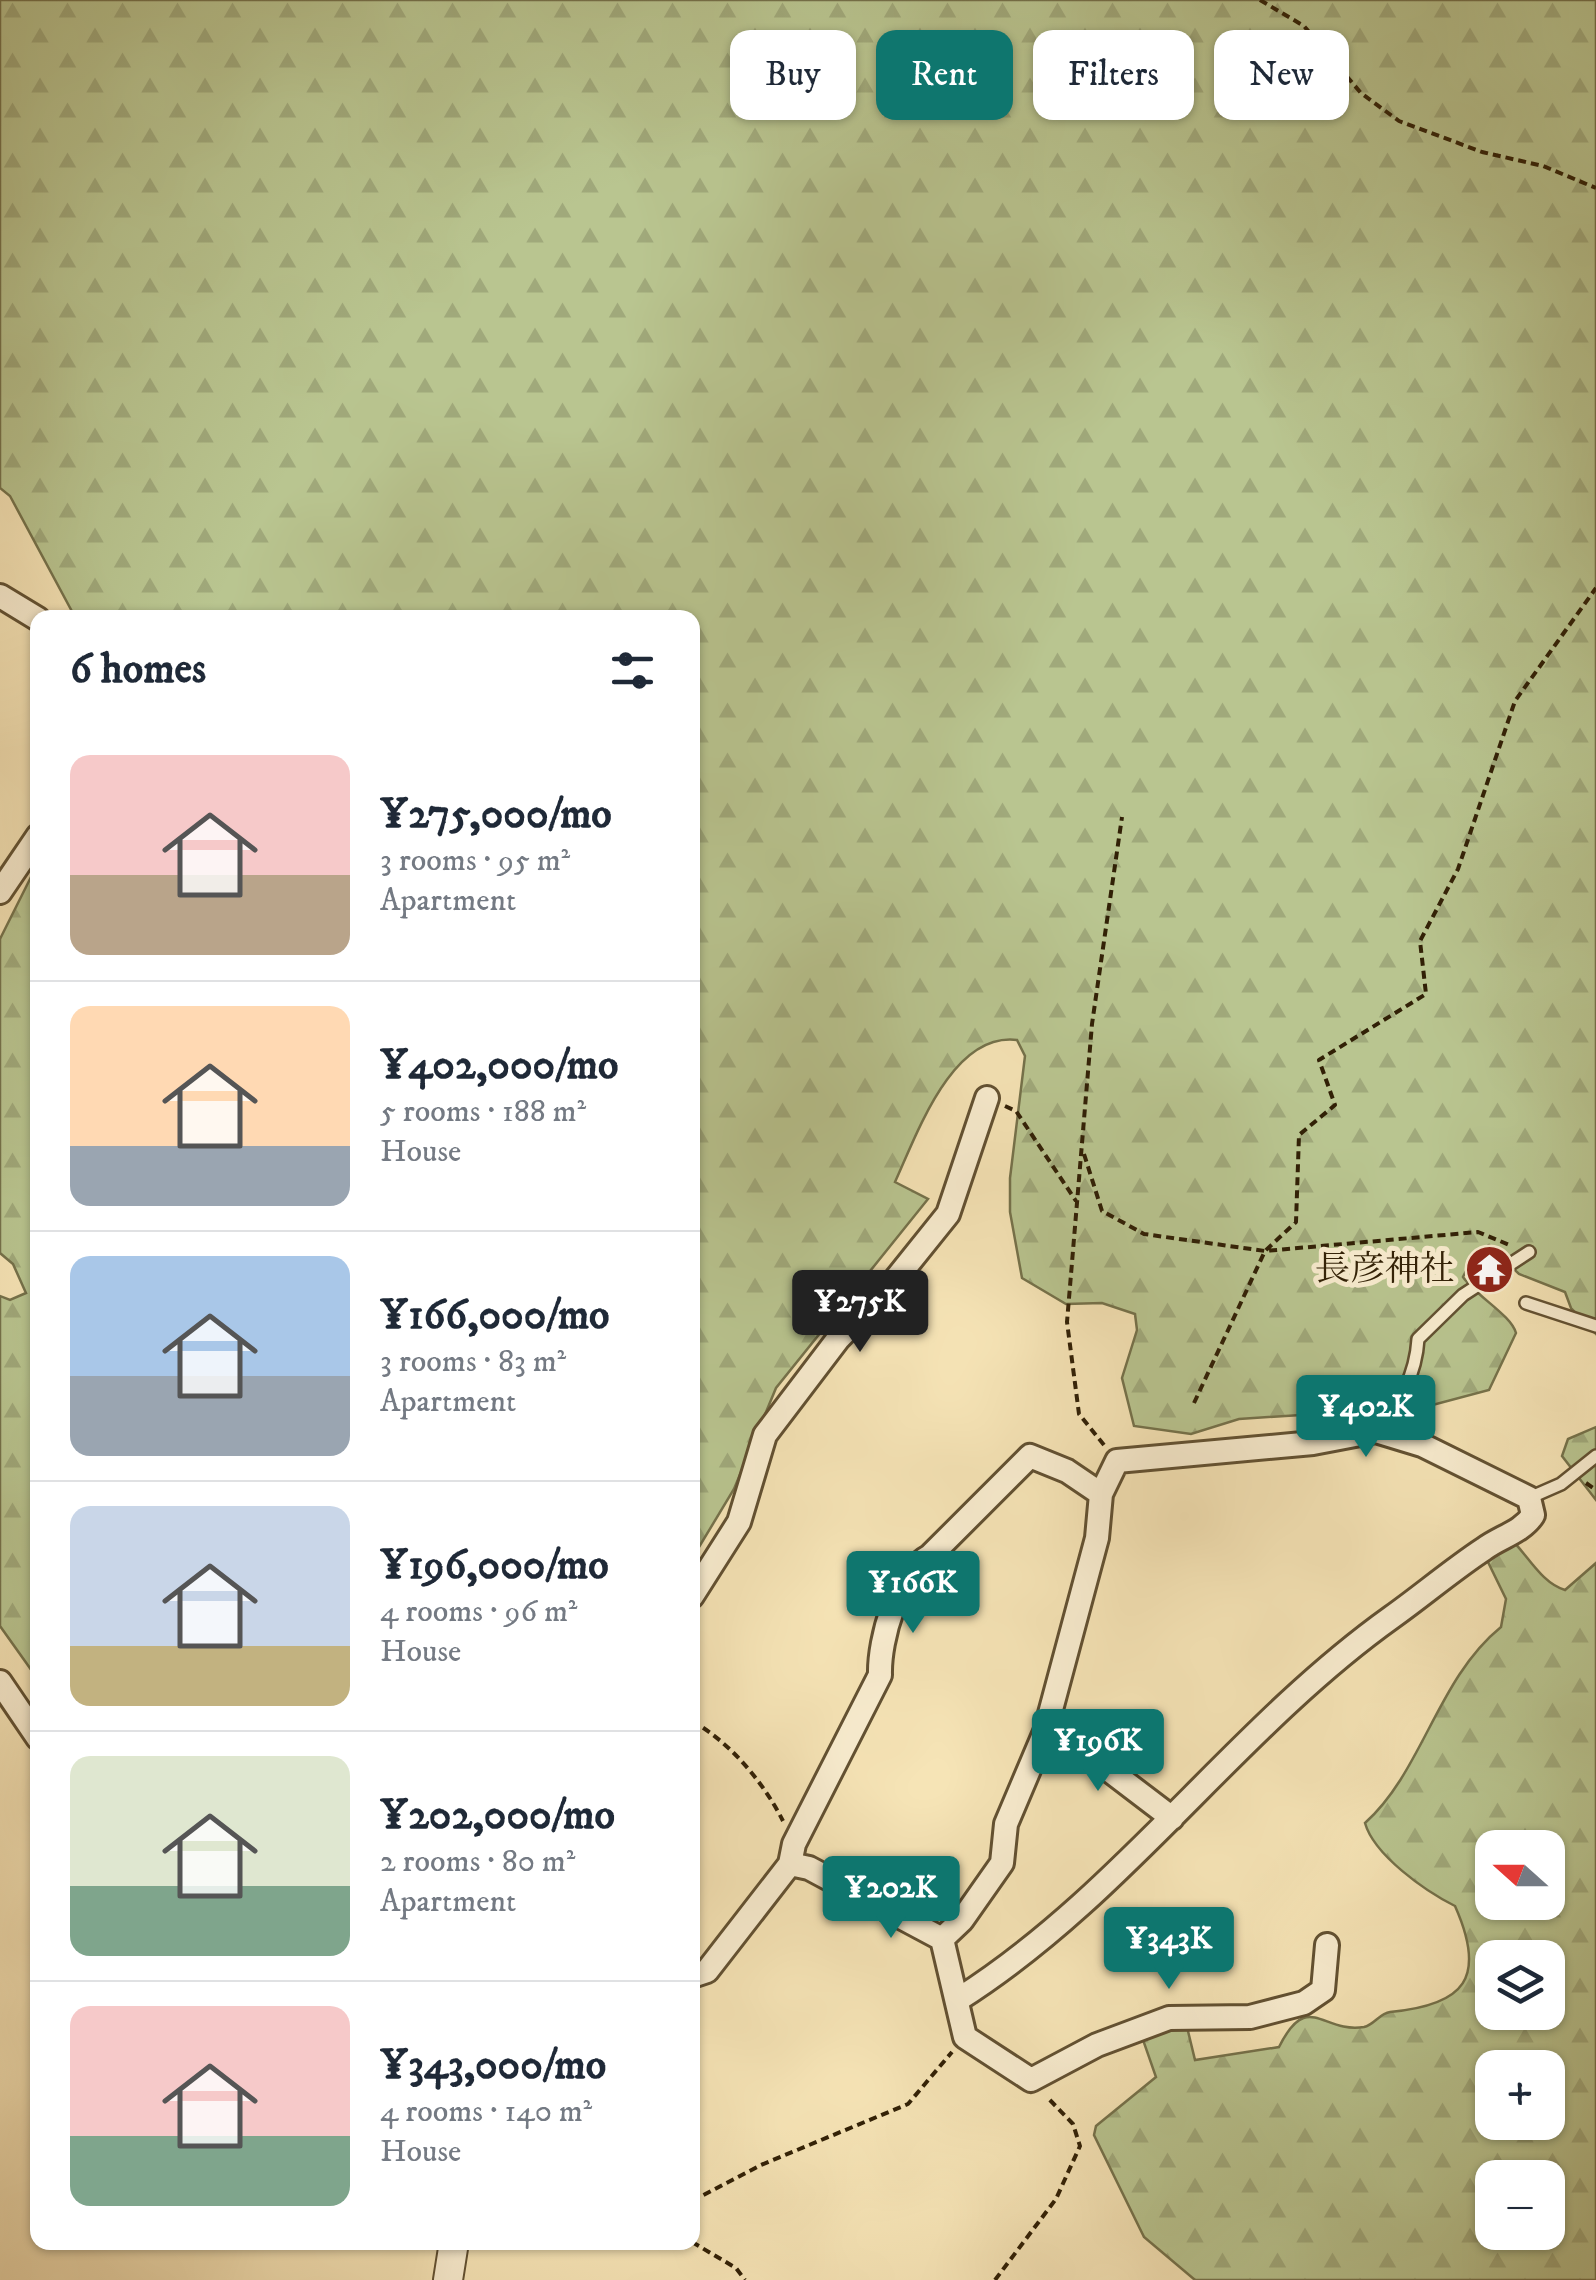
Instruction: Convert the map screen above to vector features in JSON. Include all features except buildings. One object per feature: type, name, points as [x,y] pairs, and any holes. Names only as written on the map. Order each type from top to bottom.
[{"type":"street","points":[[0,596],[30,614]]},
{"type":"street","points":[[0,892],[30,848]]},
{"type":"street","points":[[700,1583],[739,1522],[765,1435],[838,1340],[891,1285],[948,1214],[987,1098]]},
{"type":"street","points":[[942,1939],[962,1920],[1002,1863],[1006,1824],[1045,1732],[1090,1569],[1101,1494],[1117,1460],[1312,1443],[1376,1431],[1422,1444],[1529,1498],[1533,1515],[1527,1525],[1485,1548],[1334,1658],[1086,1901],[995,1976],[959,1999]]},
{"type":"street","points":[[700,1973],[707,1971],[792,1854],[880,1675],[879,1652],[912,1566],[930,1556],[1030,1456],[1067,1471],[1101,1494]]},
{"type":"street","points":[[0,1682],[30,1726]]},
{"type":"street","points":[[1045,1732],[1084,1751],[1172,1818]]},
{"type":"street","points":[[792,1854],[809,1868],[942,1939],[965,2038],[1031,2080],[1097,2045],[1170,2018],[1250,2017],[1304,2003],[1322,1990],[1328,1945]]},
{"type":"street","points":[[448,2280],[453,2250]]},
{"type":"lane","points":[[1376,1431],[1390,1418],[1417,1364],[1418,1339],[1463,1294],[1529,1252]]},
{"type":"lane","points":[[1526,1303],[1596,1326]]},
{"type":"lane","points":[[1529,1498],[1561,1484],[1596,1456]]},
{"type":"path","points":[[1260,0],[1304,26],[1360,92],[1399,121],[1482,152],[1543,166],[1595,190]]},
{"type":"path","points":[[1194,1403],[1265,1251],[1296,1222],[1298,1135],[1335,1105],[1320,1060],[1426,994],[1420,941],[1458,869],[1515,701],[1596,588]]},
{"type":"path","points":[[1117,1460],[1079,1414],[1067,1322],[1092,1024],[1122,817]]},
{"type":"path","points":[[987,1098],[1016,1111],[1076,1201]]},
{"type":"path","points":[[1083,1149],[1102,1210],[1144,1234],[1265,1251],[1478,1232],[1529,1252]]},
{"type":"path","points":[[700,1726],[751,1773],[792,1854]]},
{"type":"path","points":[[700,2197],[761,2165],[908,2104],[965,2038]]},
{"type":"path","points":[[995,2280],[1056,2199],[1080,2146],[1073,2124],[1031,2080]]},
{"type":"path","points":[[700,2247],[736,2268],[746,2280]]},
{"type":"green space","points":[[0,0],[1596,0],[1596,1334],[1571,1308],[1565,1292],[1519,1274],[1489,1245],[1475,1253],[1463,1277],[1508,1319],[1516,1333],[1489,1390],[1425,1407],[1239,1419],[1191,1434],[1134,1426],[1122,1378],[1137,1330],[1135,1314],[1102,1303],[1066,1304],[1022,1278],[1010,1212],[1010,1178],[1025,1056],[1017,1040],[994,1042],[974,1052],[940,1090],[895,1182],[928,1199],[776,1388],[734,1489],[700,1545],[700,610],[71,610],[10,496],[0,488]]},
{"type":"green space","points":[[30,879],[30,1668],[0,1626],[0,1296],[10,1300],[26,1293],[13,1264],[0,1253],[0,939]]},
{"type":"green space","points":[[1596,1427],[1596,1500],[1562,1456],[1568,1439]]},
{"type":"green space","points":[[1509,1537],[1542,1575],[1565,1590],[1596,1563],[1596,2280],[1195,2280],[1144,2237],[1094,2135],[1096,2126],[1156,2077],[1142,2037],[1187,2027],[1195,2060],[1279,2047],[1299,2020],[1308,2017],[1364,2027],[1386,2013],[1436,2003],[1463,1983],[1469,1952],[1455,1906],[1416,1882],[1390,1859],[1365,1823],[1402,1778],[1461,1672],[1501,1627],[1506,1599],[1487,1560]]},
{"type":"place","name":"長彦神社","points":[[1490,1270]]}]
